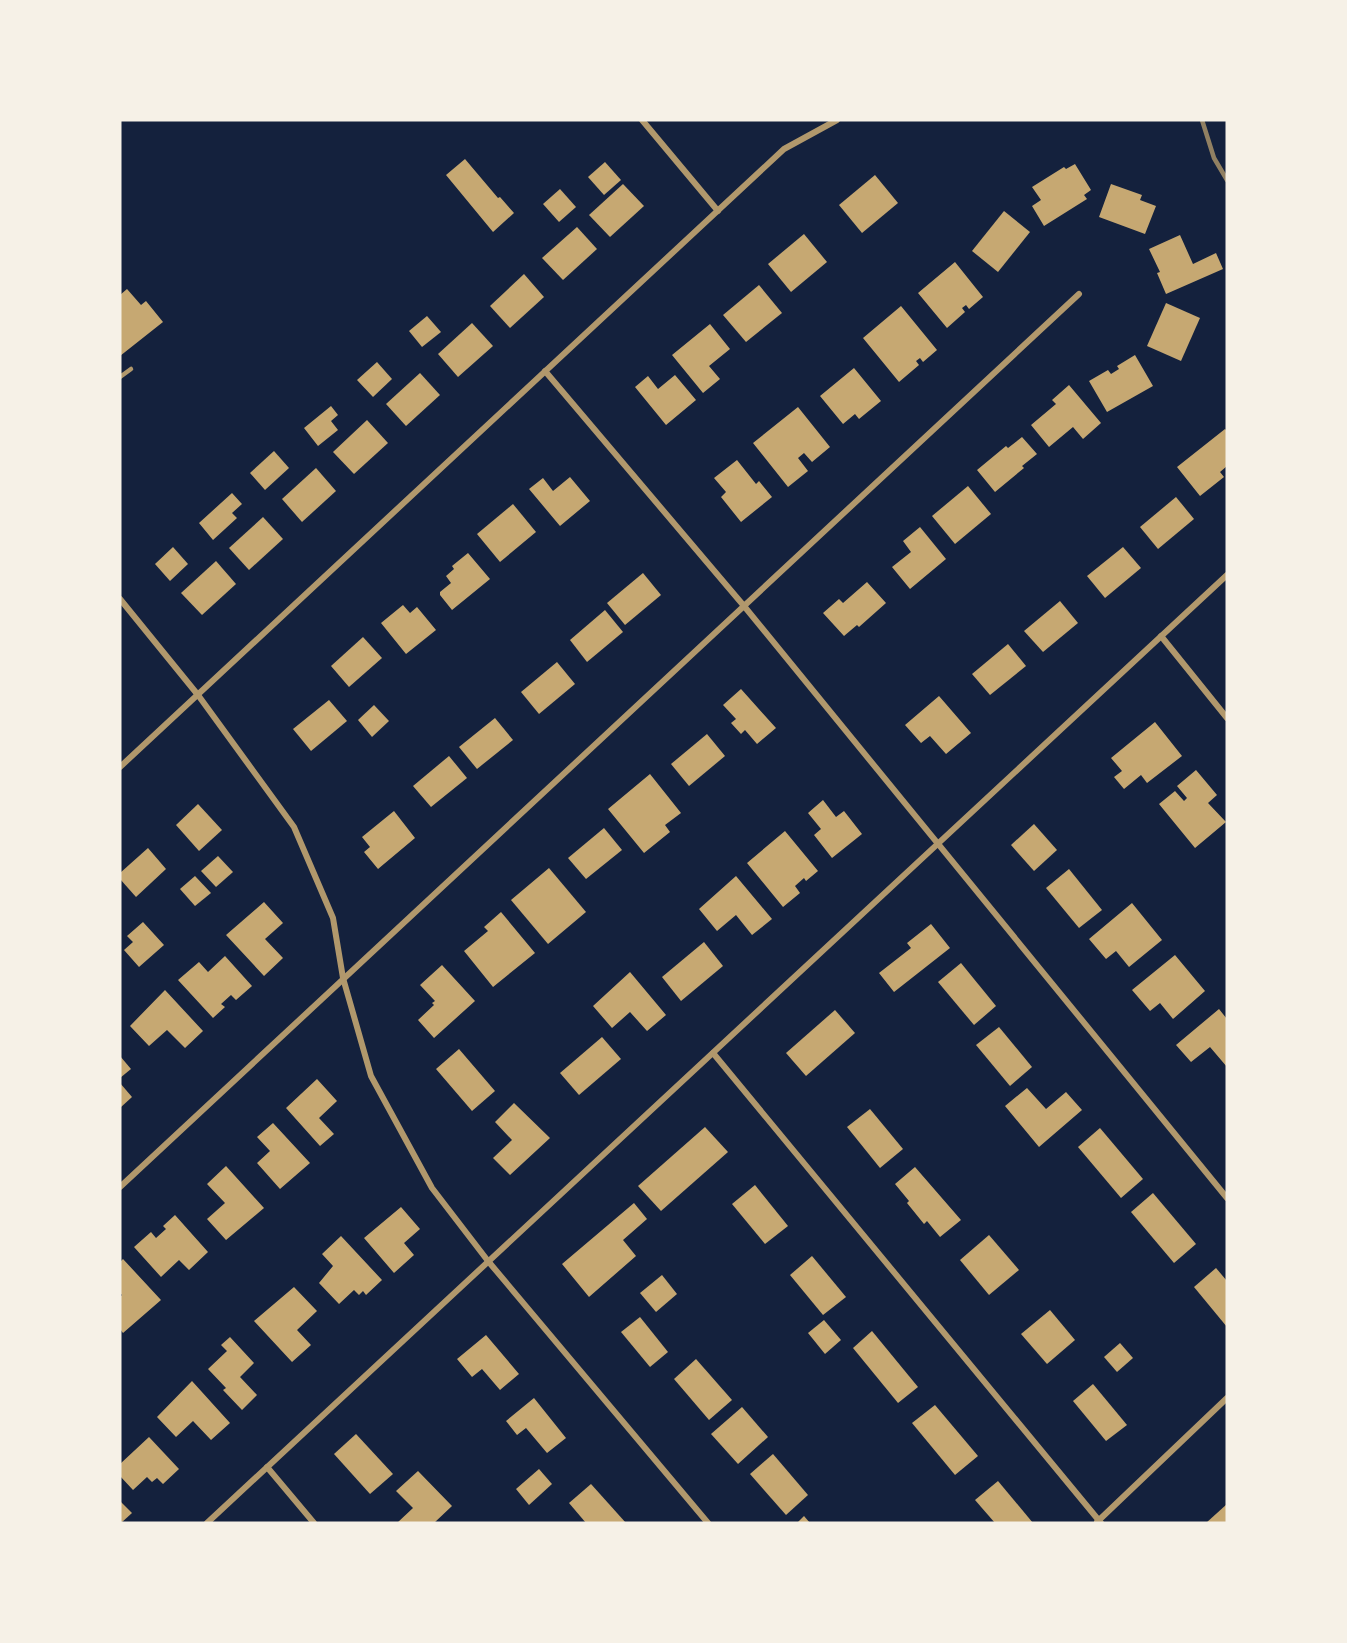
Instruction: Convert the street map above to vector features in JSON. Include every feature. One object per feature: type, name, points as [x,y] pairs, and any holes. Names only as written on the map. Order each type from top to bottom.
[{"type":"street","points":[[642,120],[718,211]]},
{"type":"street","points":[[120,767],[784,149],[837,120]]},
{"type":"street","points":[[120,1187],[1079,294]]},
{"type":"street","points":[[545,371],[744,606],[1227,1197]]},
{"type":"street","points":[[207,1523],[1227,575]]},
{"type":"street","points":[[120,599],[198,695],[294,827],[333,918],[343,978],[371,1076],[432,1188],[488,1262],[708,1523]]},
{"type":"street","points":[[1161,636],[1227,718]]},
{"type":"street","points":[[713,1053],[1098,1522],[1227,1398]]},
{"type":"street","points":[[267,1467],[314,1523]]},
{"type":"lane","points":[[120,377],[131,369]]},
{"type":"building","points":[[465,159],[514,213],[493,232],[446,175]]},
{"type":"building","points":[[605,162],[621,180],[604,195],[588,177]]},
{"type":"building","points":[[1075,164],[1091,190],[1084,195],[1087,199],[1044,226],[1032,206],[1041,200],[1032,187],[1064,167],[1066,169]]},
{"type":"building","points":[[875,175],[898,203],[862,233],[839,205]]},
{"type":"building","points":[[623,184],[644,206],[610,237],[589,215]]},
{"type":"building","points":[[1111,184],[1142,195],[1140,200],[1156,206],[1145,234],[1099,217]]},
{"type":"building","points":[[560,189],[576,207],[559,222],[543,204]]},
{"type":"building","points":[[1004,211],[1030,232],[998,272],[972,251]]},
{"type":"building","points":[[577,227],[597,249],[563,280],[542,258]]},
{"type":"building","points":[[804,234],[827,262],[791,292],[768,264]]},
{"type":"building","points":[[1180,235],[1193,264],[1216,253],[1223,269],[1166,294],[1157,273],[1160,272],[1149,249]]},
{"type":"building","points":[[955,262],[983,297],[969,309],[966,305],[962,308],[965,312],[947,328],[918,293]]},
{"type":"building","points":[[524,274],[544,297],[510,328],[490,306]]},
{"type":"building","points":[[759,285],[782,313],[746,342],[723,315]]},
{"type":"building","points":[[127,289],[141,305],[146,301],[163,322],[120,356],[120,295]]},
{"type":"building","points":[[1166,303],[1200,318],[1181,361],[1147,346]]},
{"type":"building","points":[[901,306],[937,350],[923,362],[920,358],[916,361],[919,365],[899,382],[863,338]]},
{"type":"building","points":[[427,316],[441,332],[422,347],[409,331]]},
{"type":"building","points":[[472,323],[493,346],[458,377],[438,354]]},
{"type":"building","points":[[710,324],[730,349],[709,366],[720,379],[703,393],[672,355]]},
{"type":"building","points":[[1135,355],[1153,386],[1107,412],[1089,381],[1108,370],[1111,374],[1119,369],[1117,366]]},
{"type":"building","points":[[377,362],[392,379],[373,397],[357,380]]},
{"type":"building","points":[[854,368],[881,401],[859,419],[855,414],[843,424],[820,396]]},
{"type":"building","points":[[420,373],[440,395],[406,426],[386,404]]},
{"type":"building","points":[[675,375],[696,400],[666,425],[635,387],[648,376],[658,389]]},
{"type":"building","points":[[1069,385],[1101,423],[1083,439],[1073,427],[1049,447],[1031,425],[1056,404],[1052,400]]},
{"type":"building","points":[[331,406],[338,415],[331,421],[338,430],[318,446],[304,428]]},
{"type":"building","points":[[798,407],[830,447],[812,462],[804,453],[798,458],[808,471],[788,487],[753,443]]},
{"type":"building","points":[[367,420],[388,443],[354,474],[333,452]]},
{"type":"building","points":[[1225,429],[1227,431],[1227,466],[1220,472],[1224,477],[1200,496],[1177,467]]},
{"type":"building","points":[[1022,437],[1037,454],[995,492],[977,470],[1006,446],[1008,448]]},
{"type":"building","points":[[274,451],[289,468],[265,490],[250,473]]},
{"type":"building","points":[[737,460],[756,484],[759,481],[772,497],[741,522],[721,497],[726,492],[714,478]]},
{"type":"building","points":[[316,468],[336,491],[302,522],[282,499]]},
{"type":"building","points":[[570,477],[590,501],[560,526],[529,489],[543,478],[553,491]]},
{"type":"building","points":[[968,486],[991,514],[955,544],[932,516]]},
{"type":"building","points":[[232,493],[242,504],[232,513],[237,518],[213,540],[199,523]]},
{"type":"building","points":[[1176,497],[1194,519],[1158,549],[1140,527]]},
{"type":"building","points":[[513,504],[536,532],[500,562],[477,534]]},
{"type":"building","points":[[263,517],[283,539],[249,570],[229,548]]},
{"type":"building","points":[[920,527],[946,559],[910,589],[892,567],[911,552],[903,541]]},
{"type":"building","points":[[173,547],[188,564],[170,581],[155,564]]},
{"type":"building","points":[[1123,547],[1141,568],[1105,598],[1087,576]]},
{"type":"building","points":[[468,553],[490,579],[452,610],[440,592],[451,583],[446,576],[454,569],[452,566]]},
{"type":"building","points":[[216,561],[236,584],[202,615],[181,593]]},
{"type":"building","points":[[643,573],[661,595],[625,625],[607,603]]},
{"type":"building","points":[[867,582],[886,603],[859,627],[857,625],[844,636],[823,613],[839,599],[843,603]]},
{"type":"building","points":[[1060,601],[1078,623],[1043,652],[1024,631]]},
{"type":"building","points":[[403,605],[410,613],[417,607],[436,630],[406,654],[381,623]]},
{"type":"building","points":[[605,610],[623,632],[587,662],[570,640]]},
{"type":"building","points":[[363,637],[382,658],[349,687],[331,666]]},
{"type":"building","points":[[1008,644],[1026,666],[990,695],[972,674]]},
{"type":"building","points":[[557,662],[575,684],[539,714],[521,692]]},
{"type":"building","points":[[741,689],[776,728],[757,744],[745,730],[741,734],[731,723],[736,719],[723,705]]},
{"type":"building","points":[[939,696],[971,733],[946,754],[930,736],[921,743],[905,725]]},
{"type":"building","points":[[329,700],[347,721],[311,751],[293,729]]},
{"type":"building","points":[[374,705],[389,721],[372,737],[358,720]]},
{"type":"building","points":[[495,718],[513,740],[477,769],[459,747]]},
{"type":"building","points":[[1155,722],[1182,756],[1147,783],[1141,775],[1124,789],[1114,777],[1122,771],[1111,758]]},
{"type":"building","points":[[707,734],[725,756],[689,786],[671,764]]},
{"type":"building","points":[[449,756],[467,778],[431,807],[413,786]]},
{"type":"building","points":[[1196,770],[1217,795],[1208,803],[1226,822],[1195,848],[1159,804],[1175,791],[1184,801],[1187,798],[1177,786]]},
{"type":"building","points":[[650,774],[681,813],[665,825],[670,832],[644,853],[608,809]]},
{"type":"building","points":[[823,800],[836,817],[844,811],[862,834],[832,858],[814,835],[821,829],[808,813]]},
{"type":"building","points":[[198,804],[222,830],[199,851],[176,825]]},
{"type":"building","points":[[394,811],[415,838],[378,869],[364,852],[370,847],[362,837]]},
{"type":"building","points":[[1034,824],[1057,850],[1034,871],[1011,845]]},
{"type":"building","points":[[604,828],[622,850],[586,879],[568,858]]},
{"type":"building","points":[[785,831],[818,871],[806,881],[804,878],[795,886],[800,893],[783,907],[747,863]]},
{"type":"building","points":[[148,848],[166,869],[136,897],[120,879],[120,873]]},
{"type":"building","points":[[218,856],[233,872],[216,887],[201,871]]},
{"type":"building","points":[[549,868],[586,912],[548,944],[511,900]]},
{"type":"building","points":[[1069,869],[1102,910],[1079,928],[1046,888]]},
{"type":"building","points":[[195,876],[211,893],[195,906],[180,889]]},
{"type":"building","points":[[736,876],[772,919],[752,935],[736,915],[717,931],[699,909]]},
{"type":"building","points":[[264,902],[283,923],[265,939],[283,958],[264,976],[226,935]]},
{"type":"building","points":[[1132,903],[1162,940],[1129,967],[1116,951],[1106,959],[1089,939]]},
{"type":"building","points":[[501,912],[535,953],[493,987],[464,951],[488,931],[484,927]]},
{"type":"building","points":[[143,922],[164,945],[139,967],[124,950],[133,942],[127,936]]},
{"type":"building","points":[[931,924],[950,948],[894,992],[879,973],[911,948],[907,943]]},
{"type":"building","points":[[704,942],[723,966],[681,1001],[662,977]]},
{"type":"building","points":[[1175,955],[1205,991],[1173,1019],[1160,1003],[1150,1011],[1132,990]]},
{"type":"building","points":[[225,956],[252,986],[236,1000],[231,995],[221,1004],[225,1007],[213,1018],[178,980],[199,962],[208,972]]},
{"type":"building","points":[[961,963],[996,1006],[974,1025],[938,982]]},
{"type":"building","points":[[442,965],[475,1001],[434,1038],[418,1020],[434,1005],[432,1003],[435,1001],[420,985]]},
{"type":"building","points":[[630,972],[666,1015],[647,1031],[630,1012],[612,1028],[593,1006]]},
{"type":"building","points":[[165,990],[203,1031],[185,1048],[167,1030],[149,1046],[130,1026]]},
{"type":"building","points":[[1219,1009],[1227,1019],[1227,1067],[1210,1047],[1191,1062],[1176,1045]]},
{"type":"building","points":[[835,1010],[855,1033],[806,1076],[786,1053]]},
{"type":"building","points":[[999,1027],[1032,1067],[1010,1086],[976,1045]]},
{"type":"building","points":[[602,1037],[621,1059],[579,1095],[560,1073]]},
{"type":"building","points":[[459,1049],[495,1091],[472,1111],[436,1069]]},
{"type":"building","points":[[120,1056],[131,1069],[120,1078]]},
{"type":"building","points":[[317,1079],[337,1101],[319,1118],[334,1134],[320,1146],[286,1108]]},
{"type":"building","points":[[120,1083],[132,1097],[120,1108]]},
{"type":"building","points":[[1027,1088],[1046,1109],[1066,1092],[1082,1110],[1039,1147],[1005,1106]]},
{"type":"building","points":[[514,1103],[550,1138],[510,1175],[493,1158],[512,1140],[495,1122]]},
{"type":"building","points":[[870,1109],[903,1149],[880,1168],[847,1127]]},
{"type":"building","points":[[273,1123],[310,1163],[280,1189],[257,1163],[270,1151],[257,1137]]},
{"type":"building","points":[[705,1127],[728,1152],[661,1211],[638,1186]]},
{"type":"building","points":[[1100,1128],[1143,1179],[1121,1198],[1078,1147]]},
{"type":"building","points":[[226,1166],[264,1208],[226,1240],[207,1219],[225,1203],[207,1184]]},
{"type":"building","points":[[915,1167],[961,1220],[940,1237],[927,1221],[924,1224],[895,1184]]},
{"type":"building","points":[[755,1185],[788,1226],[765,1244],[732,1204]]},
{"type":"building","points":[[1153,1193],[1196,1244],[1174,1263],[1131,1212]]},
{"type":"building","points":[[634,1203],[647,1219],[623,1240],[636,1256],[589,1297],[562,1264]]},
{"type":"building","points":[[401,1207],[420,1229],[404,1243],[414,1255],[394,1273],[364,1238]]},
{"type":"building","points":[[175,1215],[208,1252],[189,1270],[179,1260],[161,1277],[134,1247],[151,1232],[156,1238],[166,1229],[163,1226]]},
{"type":"building","points":[[989,1235],[1019,1270],[989,1295],[960,1260]]},
{"type":"building","points":[[341,1236],[382,1280],[366,1295],[363,1291],[359,1295],[354,1290],[339,1304],[319,1283],[333,1266],[322,1254]]},
{"type":"building","points":[[812,1256],[846,1297],[823,1315],[790,1275]]},
{"type":"building","points":[[123,1259],[161,1300],[123,1333],[120,1329],[120,1297],[122,1295],[120,1293],[120,1262]]},
{"type":"building","points":[[1216,1268],[1227,1281],[1227,1327],[1194,1287]]},
{"type":"building","points":[[662,1275],[677,1294],[656,1312],[640,1293]]},
{"type":"building","points":[[294,1287],[317,1311],[297,1330],[311,1345],[292,1362],[254,1321]]},
{"type":"building","points":[[1050,1310],[1075,1340],[1047,1364],[1021,1334]]},
{"type":"building","points":[[640,1317],[668,1352],[650,1367],[621,1332]]},
{"type":"building","points":[[824,1320],[841,1340],[825,1354],[808,1333]]},
{"type":"building","points":[[872,1331],[918,1387],[898,1403],[853,1348]]},
{"type":"building","points":[[486,1335],[519,1374],[500,1390],[482,1369],[472,1377],[457,1359]]},
{"type":"building","points":[[230,1337],[254,1363],[240,1377],[257,1395],[242,1410],[223,1390],[226,1388],[208,1369],[227,1351],[221,1345]]},
{"type":"building","points":[[1120,1343],[1133,1358],[1117,1372],[1104,1357]]},
{"type":"building","points":[[696,1359],[732,1400],[709,1420],[674,1379]]},
{"type":"building","points":[[192,1381],[230,1423],[211,1440],[193,1421],[176,1437],[157,1417]]},
{"type":"building","points":[[1093,1384],[1127,1425],[1106,1441],[1073,1401]]},
{"type":"building","points":[[534,1398],[566,1438],[547,1453],[526,1428],[517,1435],[506,1421]]},
{"type":"building","points":[[935,1405],[978,1456],[955,1475],[912,1423]]},
{"type":"building","points":[[742,1407],[768,1437],[738,1464],[711,1434]]},
{"type":"building","points":[[356,1434],[393,1474],[370,1494],[334,1454]]},
{"type":"building","points":[[149,1437],[179,1469],[163,1484],[157,1478],[152,1482],[147,1477],[133,1490],[120,1476],[120,1464]]},
{"type":"building","points":[[773,1454],[808,1495],[786,1515],[750,1474]]},
{"type":"building","points":[[539,1469],[552,1484],[529,1505],[516,1489]]},
{"type":"building","points":[[418,1471],[452,1506],[434,1523],[397,1523],[413,1508],[396,1491]]},
{"type":"building","points":[[998,1481],[1033,1523],[995,1523],[975,1500]]},
{"type":"building","points":[[591,1484],[626,1523],[586,1523],[569,1503]]},
{"type":"building","points":[[120,1501],[132,1513],[121,1523],[120,1523]]},
{"type":"building","points":[[1227,1504],[1227,1523],[1206,1523]]},
{"type":"building","points":[[804,1516],[810,1523],[797,1523]]},
{"type":"railway","points":[[1202,120],[1214,158],[1227,180]]}]
